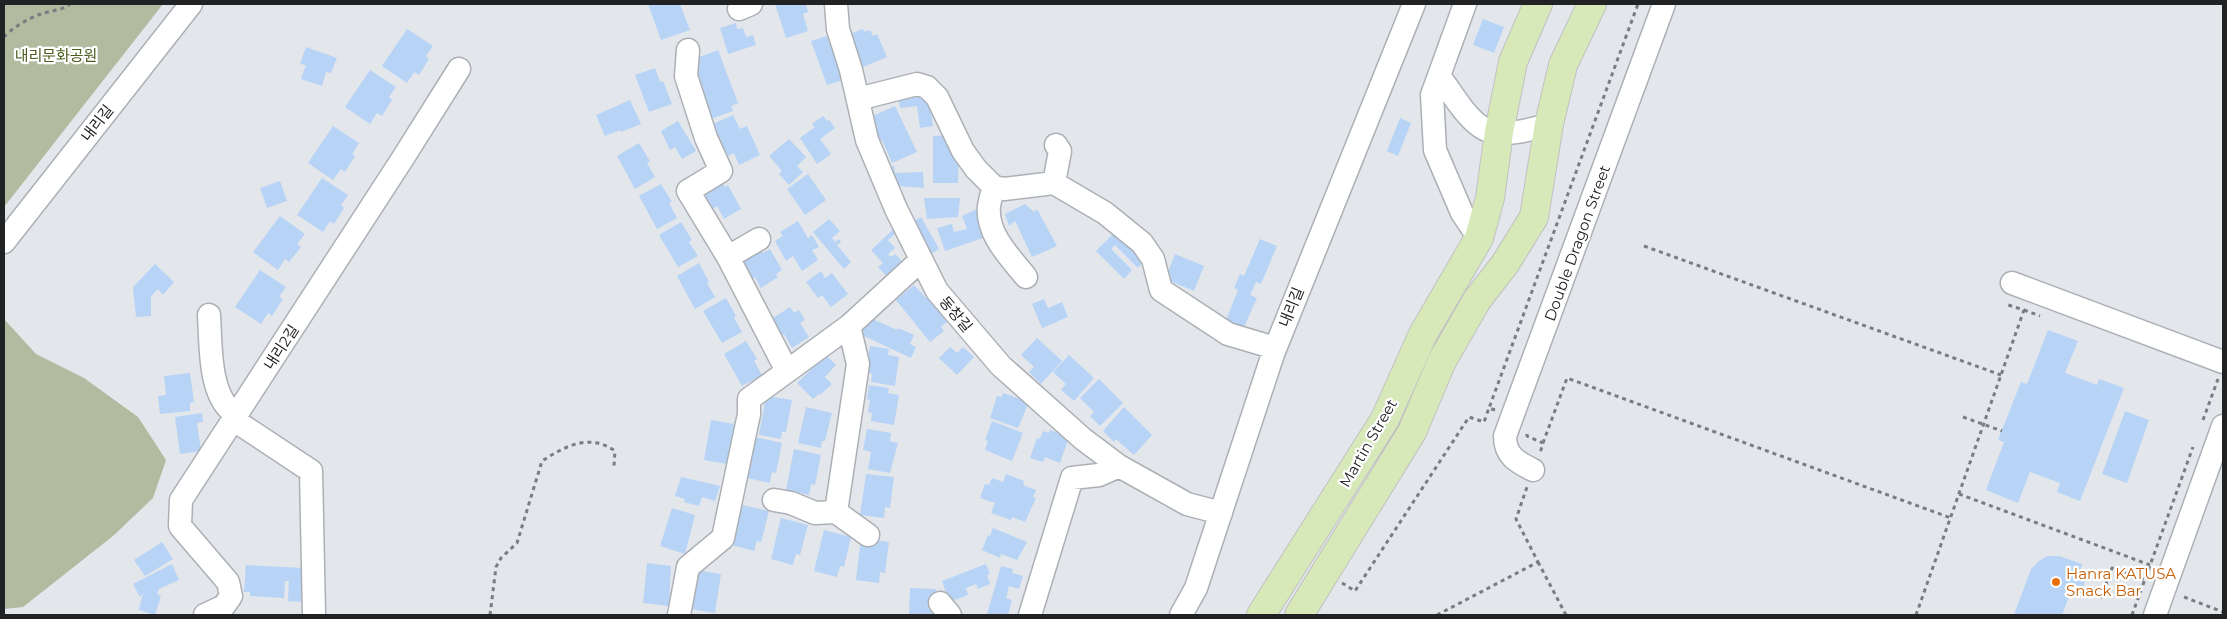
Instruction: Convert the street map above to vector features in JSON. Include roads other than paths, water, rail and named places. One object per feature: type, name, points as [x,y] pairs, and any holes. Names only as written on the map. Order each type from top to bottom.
[{"type":"main road","name":"Martin Street","points":[[1261,615],[1385,418],[1423,334],[1478,238],[1490,198],[1499,132],[1513,62],[1538,4]]},
{"type":"main road","name":"Martin Street","points":[[1298,615],[1412,432],[1442,362],[1477,300],[1505,264],[1534,217],[1549,124],[1563,65],[1592,4]]},
{"type":"street","name":"내리길","points":[[4,242],[191,4]]},
{"type":"street","name":"동창길","points":[[836,4],[838,29],[858,99],[867,140],[896,209],[937,291],[1000,366],[1083,438],[1119,466],[1187,504],[1221,513]]},
{"type":"street","name":"내리길","points":[[1181,615],[1196,588],[1275,348],[1414,4]]},
{"type":"street","points":[[1466,4],[1432,94],[1435,150],[1462,213],[1478,238]]},
{"type":"street","name":"Double Dragon Street","points":[[1533,470],[1510,455],[1505,445],[1505,436],[1664,4]]},
{"type":"street","points":[[688,50],[686,76],[706,138],[721,172],[688,190],[728,257],[787,372]]},
{"type":"street","name":"내리2길","points":[[205,615],[224,606],[232,596],[228,582],[180,526],[180,500],[235,418],[459,69]]},
{"type":"street","points":[[1440,77],[1465,110],[1482,128],[1499,132],[1526,132],[1549,124]]},
{"type":"street","points":[[858,99],[917,84],[927,87],[937,97],[976,169],[994,187],[1004,189],[1054,183],[1068,193],[1105,213],[1142,243],[1152,259],[1161,290],[1228,334],[1275,348]]},
{"type":"street","points":[[1054,183],[1060,151],[1056,145]]},
{"type":"street","points":[[994,187],[989,206],[991,227],[1004,251],[1026,277]]},
{"type":"street","points":[[728,257],[759,239]]},
{"type":"street","points":[[680,615],[688,567],[723,538],[749,414],[749,400],[849,326],[922,260]]},
{"type":"street","points":[[2012,283],[2222,367]]},
{"type":"street","points":[[209,315],[212,368],[222,399],[228,410],[235,418],[310,472],[314,615]]},
{"type":"street","points":[[836,512],[858,364],[849,326]]},
{"type":"street","points":[[2155,615],[2223,426]]},
{"type":"street","points":[[1030,615],[1072,478],[1099,475],[1119,466]]},
{"type":"street","points":[[774,500],[790,503],[815,513],[836,512],[868,535]]},
{"type":"place","name":"Hanra KATUSA Snack Bar","points":[[2056,582]]},
{"type":"park label","name":"내리문화공원","points":[[56,55]]}]
